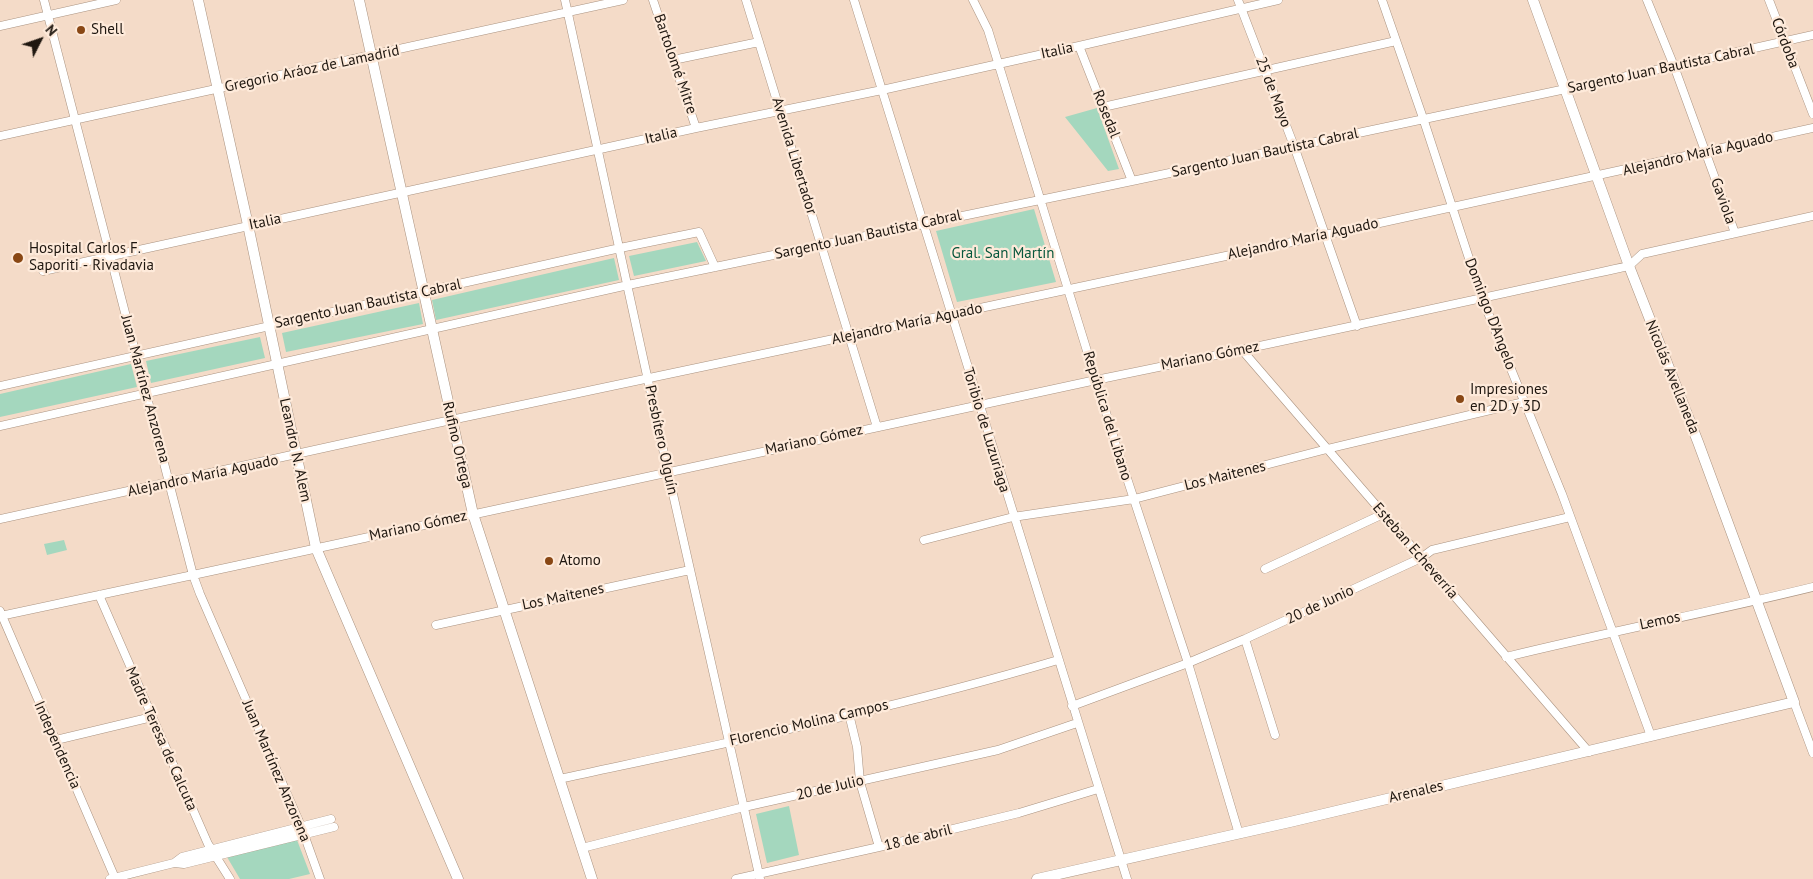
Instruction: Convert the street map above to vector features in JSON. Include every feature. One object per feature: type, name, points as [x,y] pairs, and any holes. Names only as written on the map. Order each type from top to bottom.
[{"type":"street","name":"Juan Martínez Anzorena","points":[[44,0],[193,575],[302,830],[320,879]]},
{"type":"street","points":[[0,26],[116,0]]},
{"type":"street","name":"Leandro N. Alem","points":[[198,0],[248,225],[316,548],[458,879]]},
{"type":"street","name":"Rufino Ortega","points":[[359,0],[473,514],[592,879]]},
{"type":"street","name":"Presbítero Olguín","points":[[565,0],[668,472],[760,876]]},
{"type":"street","name":"Gregorio Aráoz de Lamadrid","points":[[0,136],[623,0]]},
{"type":"street","name":"Bartolomé Mitre","points":[[653,0],[696,128]]},
{"type":"street","name":"Avenida Libertador","points":[[746,0],[877,427]]},
{"type":"street","name":"Toribio de Luzuriaga","points":[[854,0],[950,315],[1127,879]]},
{"type":"street","name":"República del Libano","points":[[973,0],[988,30],[999,64],[1096,380],[1188,663],[1239,834]]},
{"type":"street","name":"25 de Mayo","points":[[1238,0],[1294,146],[1357,326]]},
{"type":"street","name":"Italia","points":[[43,271],[696,128],[882,90],[1278,0]]},
{"type":"street","name":"Domingo D'Angelo","points":[[1382,0],[1482,298],[1570,517],[1651,736]]},
{"type":"street","name":"Nicolás Avellaneda","points":[[1533,0],[1628,266],[1698,442],[1813,753]]},
{"type":"street","name":"Gaviola","points":[[1647,0],[1674,66],[1735,233]]},
{"type":"street","name":"Córdoba","points":[[1769,0],[1813,114]]},
{"type":"street","name":"Sargento Juan Bautista Cabral","points":[[0,426],[628,285],[1132,181],[1813,35]]},
{"type":"street","points":[[1103,107],[1396,41]]},
{"type":"street","points":[[673,60],[759,42]]},
{"type":"street","name":"Rosedal","points":[[1079,46],[1132,181]]},
{"type":"street","name":"Alejandro María Aguado","points":[[0,519],[451,420],[1325,235],[1813,128]]},
{"type":"street","points":[[1628,266],[1642,254],[1813,216]]},
{"type":"street","name":"Sargento Juan Bautista Cabral","points":[[0,386],[699,232],[715,267]]},
{"type":"street","name":"Mariano Gómez","points":[[0,614],[193,575],[1096,380],[1357,326],[1628,266]]},
{"type":"street","name":"Esteban Echeverría","points":[[1242,350],[1589,752]]},
{"type":"street","name":"Los Maitenes","points":[[924,540],[1013,517],[1134,499],[1327,449],[1524,402]]},
{"type":"street","points":[[1265,569],[1383,514]]},
{"type":"street","name":"20 de Junio","points":[[1072,706],[1188,663],[1245,639],[1421,558],[1432,550],[1570,517]]},
{"type":"street","name":"Los Maitenes","points":[[436,625],[690,570]]},
{"type":"street","name":"Lemos","points":[[1506,657],[1813,587]]},
{"type":"street","name":"Madre Teresa de Calcuta","points":[[99,595],[211,849],[230,879]]},
{"type":"street","name":"Independencia","points":[[0,614],[56,740],[112,878]]},
{"type":"street","points":[[1245,639],[1275,736]]},
{"type":"street","name":"Florencio Molina Campos","points":[[559,779],[729,742],[978,684],[1058,660]]},
{"type":"street","name":"Arenales","points":[[1037,879],[1239,834],[1794,702]]},
{"type":"street","points":[[849,714],[856,747],[860,782],[879,847]]},
{"type":"street","points":[[56,740],[152,716]]},
{"type":"street","name":"20 de Julio","points":[[582,848],[744,808],[998,750],[1078,723]]},
{"type":"street","name":"18 de abril","points":[[736,879],[760,876],[1019,813],[1098,789]]},
{"type":"street","points":[[112,878],[174,863],[184,864],[216,856],[302,830],[331,818]]},
{"type":"street","points":[[174,863],[182,857],[211,849],[302,830],[334,827]]},
{"type":"green space","points":[[1097,108],[1119,169],[1108,171],[1065,117]]},
{"type":"green space","name":"Gral. San Martín","points":[[1034,209],[1056,282],[957,302],[936,231]]},
{"type":"green space","points":[[697,242],[706,261],[634,276],[629,256]]},
{"type":"green space","points":[[614,258],[619,280],[436,320],[432,300]]},
{"type":"green space","points":[[419,303],[423,324],[286,352],[282,333]]},
{"type":"green space","points":[[260,337],[265,358],[151,383],[146,361]]},
{"type":"green space","points":[[131,364],[137,387],[0,417],[0,394]]},
{"type":"green space","points":[[64,540],[67,550],[47,555],[44,544]]},
{"type":"green space","points":[[789,806],[799,855],[767,863],[756,814]]},
{"type":"green space","points":[[297,840],[310,874],[289,879],[240,879],[227,857]]},
{"type":"place","name":"Shell","points":[[81,30]]},
{"type":"place","name":"Hospital Carlos F. Saporiti - Rivadavia","points":[[18,258]]},
{"type":"place","name":"Impresiones en 2D y 3D","points":[[1460,399]]},
{"type":"place","name":"Atomo","points":[[549,561]]}]
